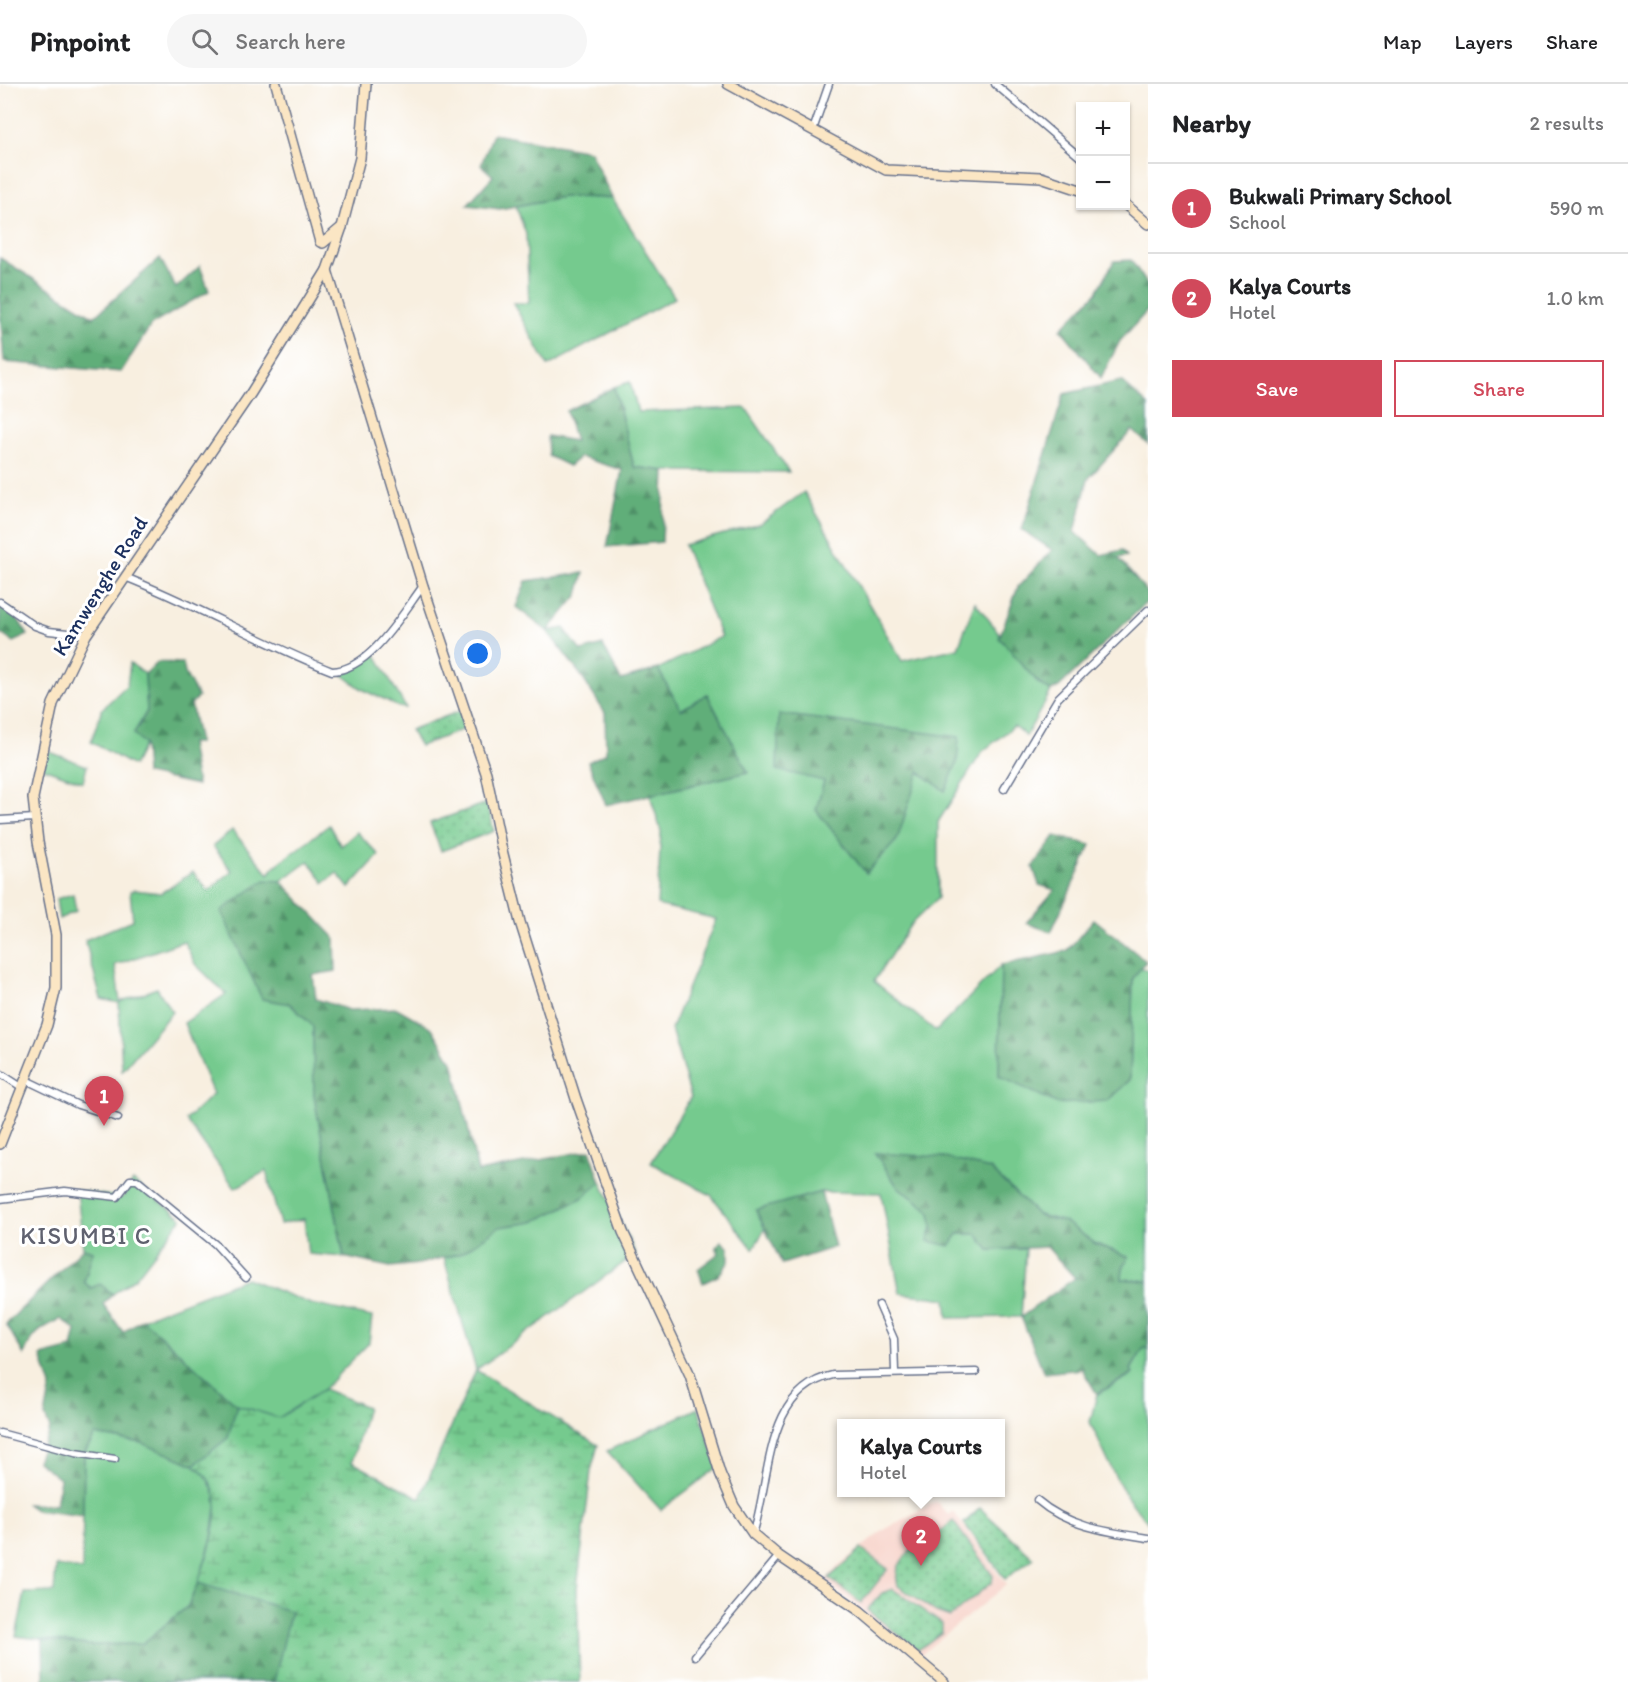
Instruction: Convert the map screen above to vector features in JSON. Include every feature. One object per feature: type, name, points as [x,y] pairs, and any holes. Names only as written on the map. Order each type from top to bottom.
[{"type":"street","points":[[276,84],[320,242],[323,243],[342,227]]},
{"type":"street","points":[[729,84],[879,167],[895,172],[1041,177],[1076,189]]},
{"type":"street","points":[[813,130],[830,84]]},
{"type":"street","points":[[995,84],[1078,156]]},
{"type":"street","name":"Kamwenghe Road","points":[[0,1144],[47,1025],[56,988],[57,956],[33,798],[50,713],[61,683],[86,635],[251,393],[327,270],[342,227],[360,158],[368,86]]},
{"type":"street","points":[[1130,209],[1148,224]]},
{"type":"street","points":[[327,270],[423,586],[486,773],[520,922],[608,1192],[635,1260],[690,1375],[720,1473],[734,1506],[753,1533],[779,1556],[860,1611],[944,1682]]},
{"type":"street","points":[[125,577],[176,597],[229,626],[332,671],[348,668],[366,657],[423,586]]},
{"type":"street","points":[[0,602],[35,626],[50,631],[86,635]]},
{"type":"street","points":[[1004,789],[1058,698],[1148,610]]},
{"type":"street","points":[[0,820],[35,818]]},
{"type":"street","points":[[0,1073],[78,1105],[118,1118]]},
{"type":"street","points":[[0,1199],[65,1191],[117,1197],[130,1180],[137,1180],[215,1244],[246,1278]]},
{"type":"street","points":[[879,1305],[894,1339],[895,1372]]},
{"type":"street","points":[[753,1533],[772,1444],[795,1397],[816,1379],[833,1375],[895,1372],[976,1372]]},
{"type":"street","points":[[0,1433],[75,1453],[115,1459]]},
{"type":"street","points":[[1036,1500],[1053,1514],[1085,1526],[1148,1538]]},
{"type":"street","points":[[695,1656],[738,1608],[779,1556]]},
{"type":"shaded area","points":[[936,1501],[948,1515],[953,1511],[1006,1585],[919,1656],[825,1581],[839,1565],[884,1530]]},
{"type":"green space","points":[[493,134],[590,151],[612,198],[563,197],[500,209],[467,205],[493,176],[481,165]]},
{"type":"green space","points":[[563,197],[612,198],[675,298],[548,366],[513,303],[529,303],[526,234],[516,206]]},
{"type":"green space","points":[[0,258],[94,317],[160,258],[176,288],[200,266],[209,291],[151,325],[121,372],[4,362],[0,310]]},
{"type":"green space","points":[[1131,260],[1148,285],[1148,310],[1120,341],[1101,378],[1061,329],[1097,292],[1114,261]]},
{"type":"green space","points":[[1121,381],[1148,405],[1148,444],[1132,430],[1088,479],[1075,532],[1101,555],[1122,550],[1127,556],[1118,558],[1148,593],[1148,601],[1059,687],[1051,691],[1030,674],[999,638],[1018,587],[1052,550],[1022,530],[1064,394]]},
{"type":"green space","points":[[630,382],[638,412],[746,408],[789,472],[665,471],[634,467],[614,387]]},
{"type":"green space","points":[[614,387],[634,467],[665,471],[662,542],[607,547],[622,470],[580,457],[569,466],[548,456],[547,436],[575,441],[566,411]]},
{"type":"green space","points":[[804,492],[902,661],[958,648],[975,602],[1039,684],[1051,691],[1026,736],[1014,726],[982,752],[938,822],[938,898],[911,924],[874,981],[936,1031],[1001,965],[999,1076],[1130,1080],[1133,978],[1141,967],[1148,971],[1148,1281],[1121,1279],[1123,1268],[1129,1257],[1096,1244],[1065,1222],[1038,1215],[990,1169],[876,1153],[897,1186],[930,1211],[932,1228],[928,1241],[958,1234],[977,1234],[989,1250],[1026,1249],[1021,1317],[948,1318],[946,1299],[900,1293],[881,1193],[821,1192],[756,1211],[765,1229],[753,1249],[711,1195],[651,1163],[691,1097],[671,1029],[716,919],[657,905],[661,831],[650,795],[748,772],[707,694],[681,710],[658,669],[721,637],[684,545],[760,524]]},
{"type":"green space","points":[[584,573],[578,595],[548,631],[564,628],[581,651],[603,645],[621,680],[658,669],[681,710],[707,694],[748,772],[606,805],[588,762],[606,753],[605,713],[580,674],[547,631],[516,607],[526,581]]},
{"type":"green space","points":[[0,607],[12,610],[28,635],[13,642],[0,633]]},
{"type":"green space","points":[[375,653],[406,708],[365,690],[338,671],[358,665]]},
{"type":"green space","points":[[158,662],[183,663],[185,673],[198,697],[191,704],[199,743],[190,743],[197,785],[146,774],[144,744],[134,734],[147,711],[145,674]]},
{"type":"green space","points":[[130,663],[145,674],[147,711],[134,733],[144,744],[133,766],[91,742],[102,709],[127,685]]},
{"type":"green space","points":[[463,710],[469,727],[420,746],[410,730]]},
{"type":"green space","points":[[779,714],[959,737],[957,763],[945,791],[919,772],[897,840],[866,873],[816,810],[824,781],[777,770]]},
{"type":"green space","points":[[47,751],[87,766],[83,782],[43,768]]},
{"type":"green space","points":[[487,803],[494,831],[441,851],[430,823]]},
{"type":"green space","points":[[329,825],[341,846],[357,832],[379,855],[349,888],[337,873],[324,883],[309,861],[281,881],[264,881],[290,1004],[313,1026],[314,1096],[344,1257],[308,1254],[304,1219],[280,1224],[266,1171],[235,1188],[186,1120],[213,1094],[184,1023],[226,994],[195,964],[184,941],[115,965],[120,1002],[157,988],[172,1012],[122,1071],[119,1003],[101,999],[85,940],[133,920],[130,892],[134,890],[161,893],[193,872],[208,891],[232,871],[213,846],[232,830],[269,874],[275,866]]},
{"type":"green space","points":[[1055,836],[1091,845],[1051,932],[1026,923],[1055,890],[1039,885],[1033,867]]},
{"type":"green space","points":[[265,880],[281,881],[335,938],[336,971],[313,975],[316,999],[349,1010],[397,1008],[432,1028],[454,1065],[478,1172],[590,1150],[601,1182],[582,1198],[533,1222],[499,1227],[461,1253],[419,1264],[390,1267],[344,1257],[314,1096],[313,1026],[290,1004],[262,999],[221,911]]},
{"type":"green space","points":[[73,894],[76,911],[59,919],[56,899]]},
{"type":"green space","points":[[1094,919],[1146,961],[1133,978],[1130,1080],[1107,1101],[1058,1104],[999,1076],[1001,965],[1067,951]]},
{"type":"green space","points":[[875,1153],[942,1157],[990,1169],[1038,1215],[1065,1222],[1096,1244],[1129,1257],[1123,1268],[1122,1279],[1148,1281],[1148,1347],[1143,1349],[1131,1369],[1133,1373],[1097,1394],[1082,1369],[1044,1373],[1021,1317],[1075,1278],[1047,1247],[989,1250],[977,1234],[958,1234],[950,1246],[928,1241],[932,1228],[930,1211],[897,1186]]},
{"type":"green space","points":[[133,1181],[182,1218],[136,1277],[113,1294],[101,1285],[91,1288],[84,1282],[93,1251],[83,1248],[77,1190],[122,1198]]},
{"type":"green space","points":[[601,1182],[636,1254],[476,1370],[444,1258],[461,1253],[499,1227],[533,1222],[581,1198]]},
{"type":"green space","points":[[821,1192],[835,1247],[782,1264],[756,1210]]},
{"type":"green space","points":[[721,1241],[729,1248],[729,1262],[718,1276],[703,1283],[698,1269],[719,1253],[716,1247]]},
{"type":"green space","points":[[83,1248],[93,1251],[84,1282],[91,1288],[100,1284],[113,1294],[103,1304],[123,1332],[142,1319],[237,1405],[228,1438],[194,1465],[142,1443],[95,1435],[84,1453],[83,1516],[35,1510],[27,1504],[56,1505],[60,1479],[37,1461],[50,1429],[45,1416],[51,1386],[41,1356],[72,1348],[76,1330],[61,1319],[54,1322],[34,1337],[24,1355],[6,1324]]},
{"type":"green space","points":[[246,1278],[311,1304],[372,1317],[369,1343],[324,1389],[279,1418],[237,1405],[142,1319]]},
{"type":"green space","points":[[1148,1347],[1148,1523],[1127,1497],[1090,1422],[1097,1394],[1133,1374],[1131,1370],[1143,1349]]},
{"type":"green space","points":[[476,1370],[598,1445],[591,1471],[577,1589],[580,1682],[274,1682],[291,1611],[198,1583],[213,1537],[216,1504],[213,1489],[206,1476],[194,1465],[228,1438],[237,1405],[279,1418],[324,1389],[367,1407],[352,1462],[420,1498]]},
{"type":"green space","points":[[698,1408],[718,1467],[661,1510],[607,1451]]},
{"type":"green space","points":[[95,1435],[142,1443],[185,1459],[205,1472],[217,1500],[212,1538],[198,1583],[188,1606],[142,1644],[88,1645],[16,1636],[25,1593],[54,1592],[56,1566],[82,1570],[84,1453]]},
{"type":"green space","points":[[980,1508],[1034,1558],[1005,1579],[964,1523]]},
{"type":"green space","points":[[953,1521],[993,1576],[992,1582],[950,1617],[936,1612],[898,1586],[897,1578],[900,1563],[910,1551]]},
{"type":"green space","points":[[861,1549],[888,1569],[861,1603],[829,1578]]},
{"type":"green space","points":[[198,1583],[291,1611],[274,1682],[44,1682],[43,1640],[88,1645],[142,1644],[188,1606]]},
{"type":"green space","points":[[893,1589],[942,1624],[942,1632],[918,1650],[867,1610],[882,1593]]},
{"type":"place","name":"Bukwali Primary School","points":[[104,1126]]},
{"type":"place","name":"Kalya Courts","points":[[921,1566]]},
{"type":"district","name":"KISUMBI C","points":[[86,1236]]}]
